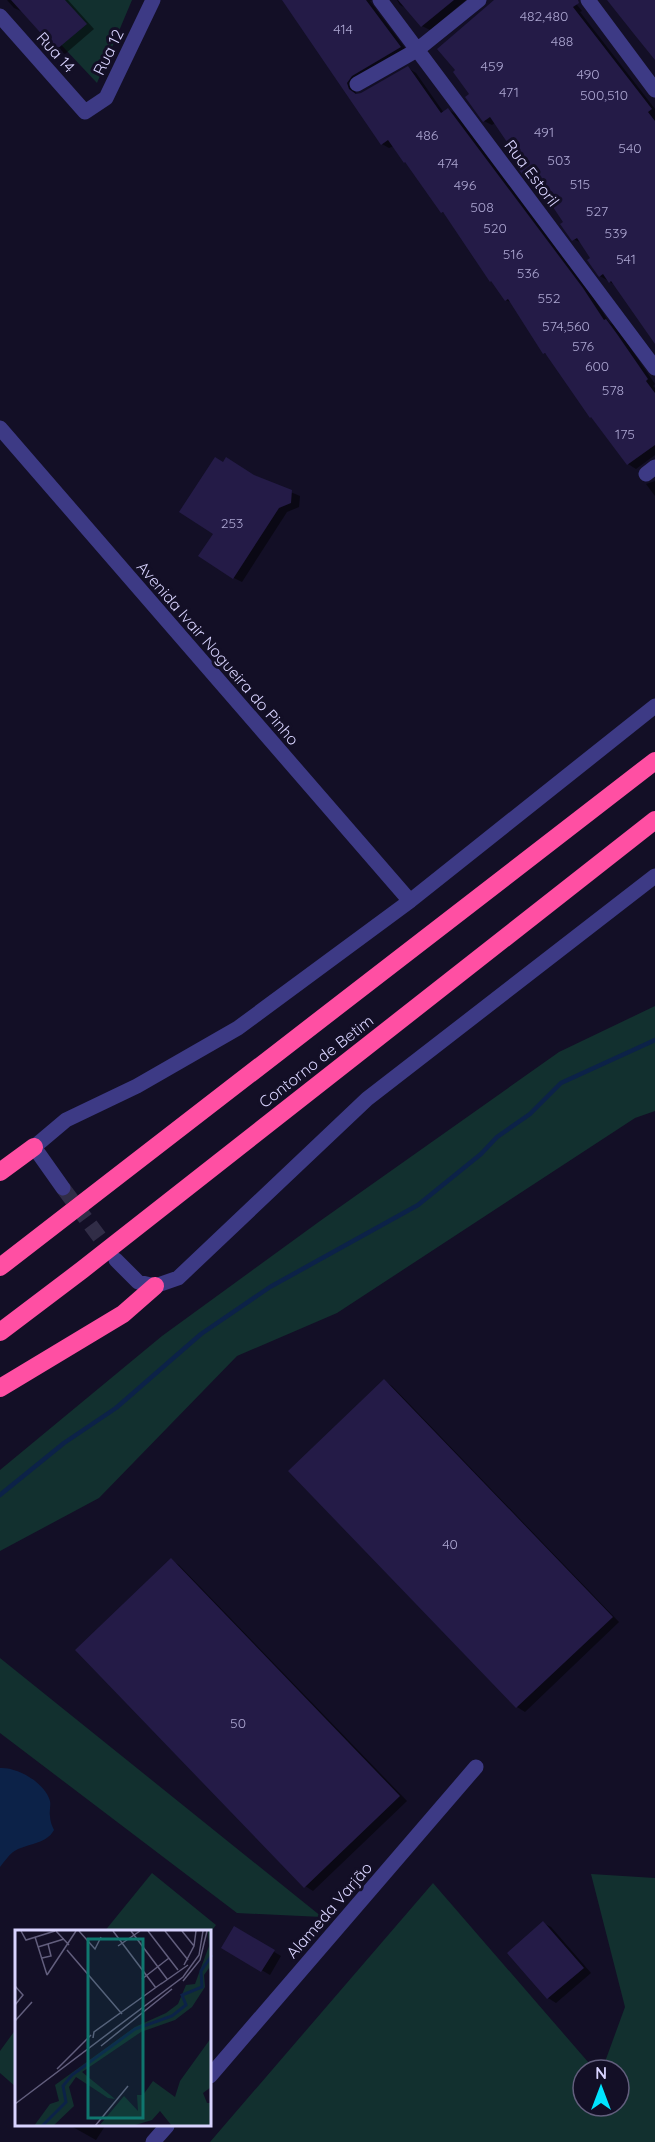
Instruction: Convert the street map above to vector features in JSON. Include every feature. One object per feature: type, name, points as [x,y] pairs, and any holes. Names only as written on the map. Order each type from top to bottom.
[{"type":"highway","name":"Contorno de Betim","points":[[0,1267],[655,761]]},
{"type":"highway","name":"Contorno de Betim","points":[[0,1332],[655,820]]},
{"type":"highway","points":[[0,1172],[34,1147]]},
{"type":"highway","points":[[0,1388],[123,1314],[155,1286]]},
{"type":"street","name":"Rua 12","points":[[86,112],[106,98],[153,0]]},
{"type":"street","name":"Rua Estoril","points":[[380,0],[655,368]]},
{"type":"street","points":[[357,84],[417,50],[479,0]]},
{"type":"street","points":[[588,0],[655,90]]},
{"type":"street","name":"Rua 14","points":[[0,16],[86,112]]},
{"type":"street","name":"Avenida Ivair Nogueira do Pinho","points":[[0,428],[410,901]]},
{"type":"street","points":[[63,1188],[34,1147],[66,1120],[137,1086],[238,1028],[410,901],[655,706]]},
{"type":"street","points":[[116,1260],[138,1282],[155,1286],[178,1278],[367,1099],[655,876]]},
{"type":"street","name":"Alameda Varjão","points":[[212,2074],[476,1767]]},
{"type":"street","points":[[153,2142],[167,2127]]},
{"type":"green space","points":[[19,0],[132,0],[97,83]]},
{"type":"green space","points":[[655,1006],[655,1111],[635,1118],[337,1313],[237,1356],[99,1498],[0,1551],[0,1470],[162,1336],[320,1221],[559,1052]]},
{"type":"green space","points":[[0,1658],[322,1917],[237,1913],[0,1733]]},
{"type":"green space","points":[[152,1873],[216,1925],[212,1930],[106,1930]]},
{"type":"green space","points":[[591,1874],[655,1878],[655,2142],[210,2142],[433,1883],[585,2058],[571,2058],[571,2118],[631,2118],[631,2058],[606,2058],[625,2007]]},
{"type":"green space","points":[[15,2030],[15,2086],[0,2073],[0,2051]]},
{"type":"water","points":[[0,1768],[22,1773],[43,1788],[50,1801],[50,1820],[54,1830],[41,1841],[13,1852],[0,1867]]},
{"type":"building","points":[[11,0],[65,0],[87,24],[56,50]]},
{"type":"building","points":[[282,0],[366,0],[401,47],[352,76],[347,83],[349,89],[356,94],[361,93],[408,66],[441,113],[448,108],[583,288],[604,320],[606,319],[648,379],[646,381],[655,393],[655,445],[627,465],[590,418],[545,353],[543,354],[508,299],[505,301],[490,282],[443,212],[441,213],[405,162],[388,140],[381,145]]},
{"type":"building","points":[[398,0],[454,0],[421,27]]},
{"type":"building","points":[[494,0],[578,0],[579,3],[573,7],[652,109],[648,112],[655,121],[655,344],[611,281],[609,283],[603,274],[599,277],[587,260],[590,258],[577,238],[572,241],[560,224],[563,222],[539,186],[534,189],[519,170],[524,167],[490,117],[483,122],[465,97],[469,94],[453,72],[455,70],[437,49]]},
{"type":"building","points":[[607,0],[655,0],[655,60],[634,34]]},
{"type":"building","points":[[215,457],[223,462],[226,457],[254,475],[292,490],[291,503],[279,508],[233,579],[198,556],[213,534],[179,512]]},
{"type":"building","points":[[384,1379],[613,1617],[516,1708],[288,1471]]},
{"type":"building","points":[[171,1558],[400,1796],[304,1888],[75,1650]]},
{"type":"building","points":[[543,1921],[584,1968],[547,1999],[507,1953]]},
{"type":"building","points":[[234,1926],[275,1950],[261,1972],[221,1948]]},
{"type":"waterway","points":[[0,1495],[64,1443],[116,1408],[201,1334],[270,1287],[418,1205],[481,1154],[497,1137],[530,1114],[561,1083],[655,1040]]},
{"type":"tunnel","points":[[63,1188],[115,1258]]}]
